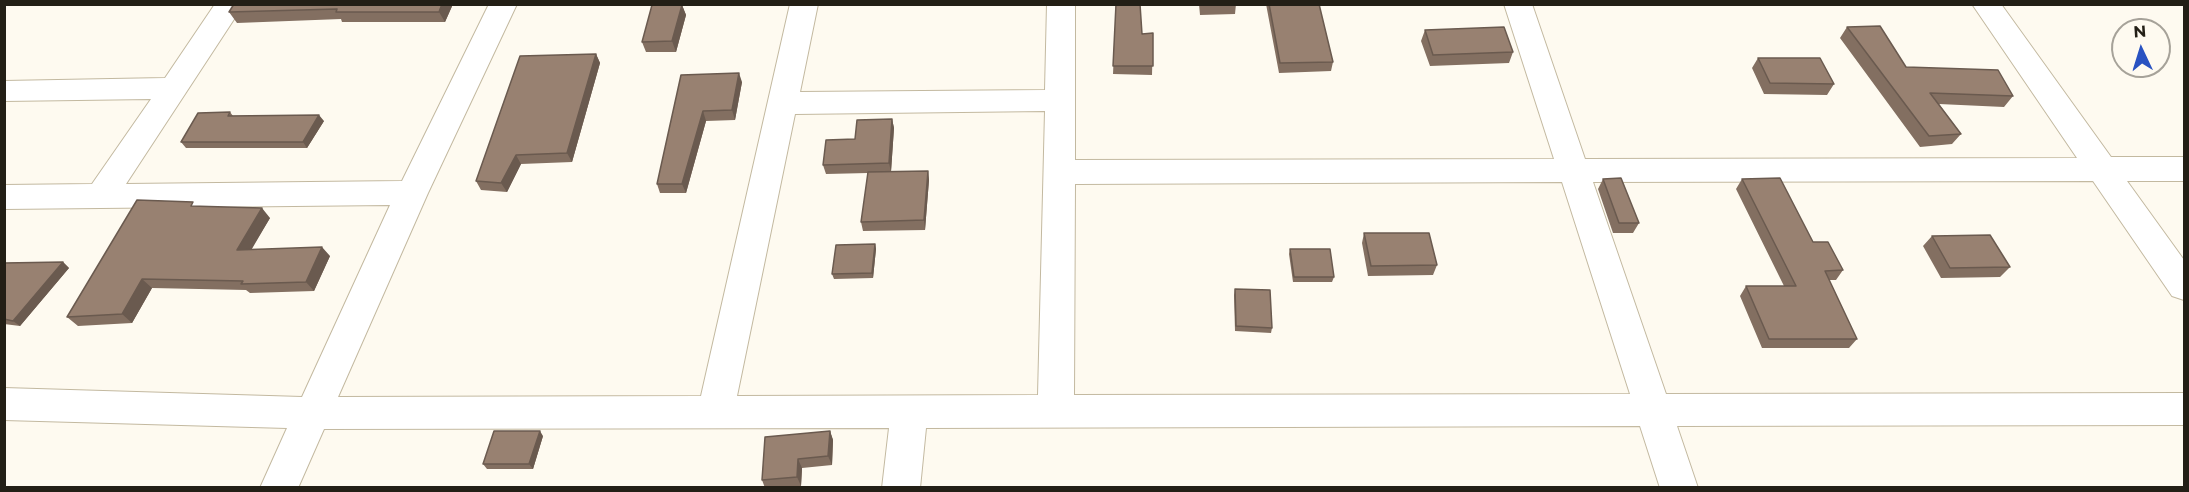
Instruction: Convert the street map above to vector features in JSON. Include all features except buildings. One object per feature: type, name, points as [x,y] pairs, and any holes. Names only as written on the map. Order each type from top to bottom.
[{"type":"street","points":[[101,196],[230,4]]},
{"type":"street","points":[[279,488],[412,193],[503,4]]},
{"type":"street","points":[[716,411],[804,4]]},
{"type":"street","points":[[1056,411],[1061,4]]},
{"type":"street","points":[[1518,4],[1679,488]]},
{"type":"street","points":[[1986,4],[2184,286]]},
{"type":"street","points":[[6,92],[175,87]]},
{"type":"street","points":[[782,103],[1060,100]]},
{"type":"street","points":[[1059,172],[2184,169]]},
{"type":"street","points":[[4,197],[412,193]]},
{"type":"street","points":[[4,404],[314,413],[2184,409]]},
{"type":"street","points":[[901,488],[909,411]]}]
